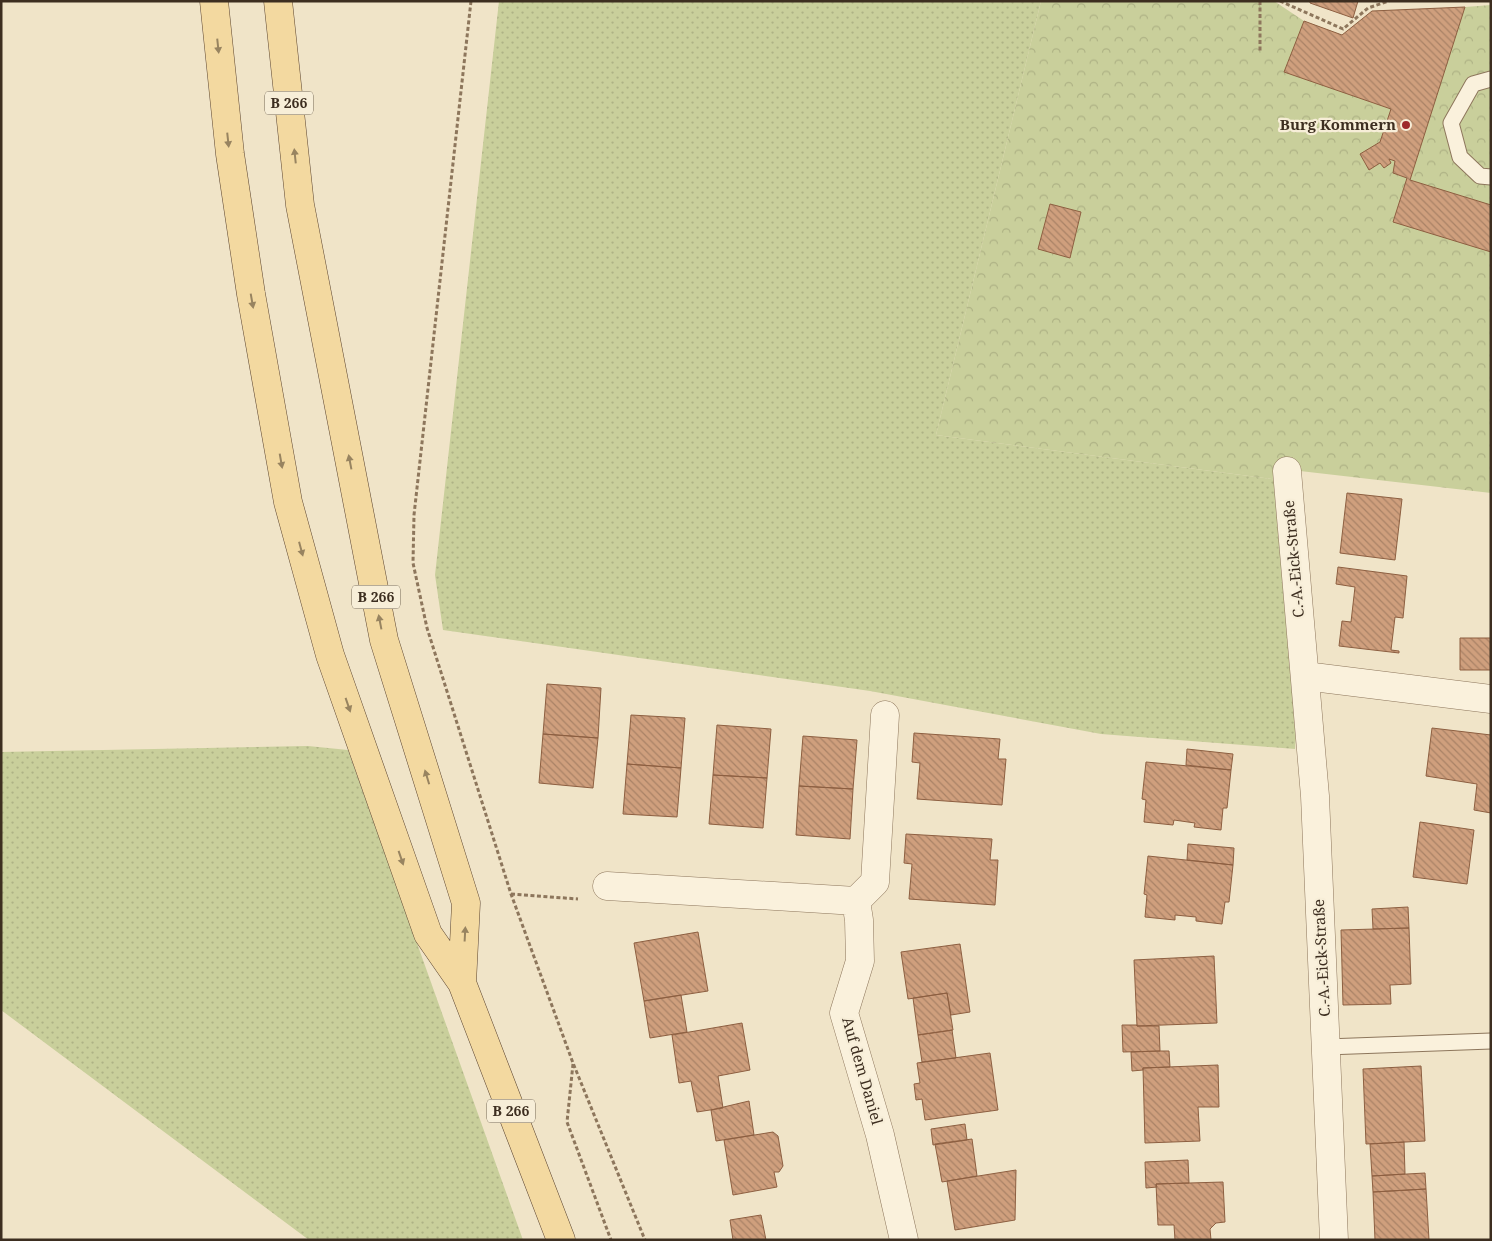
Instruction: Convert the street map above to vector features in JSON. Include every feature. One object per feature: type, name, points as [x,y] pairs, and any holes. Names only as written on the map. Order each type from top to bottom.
[{"type":"main road","name":"B 266","points":[[214,1],[232,173],[251,294],[288,502],[330,655],[428,934],[462,982],[561,1240]]},
{"type":"main road","name":"B 266","points":[[278,1],[300,205],[384,640],[466,904],[462,982]]},
{"type":"street","name":"C.-A.-Eick-Straße","points":[[1287,471],[1315,796],[1334,1240]]},
{"type":"street","points":[[1305,676],[1491,699]]},
{"type":"street","points":[[607,886],[856,901],[875,882],[885,715]]},
{"type":"street","name":"Auf dem Daniel","points":[[856,901],[860,961],[844,1013],[880,1135],[904,1240]]},
{"type":"lane","points":[[1491,79],[1473,84],[1451,122],[1460,157],[1480,176],[1491,178]]},
{"type":"lane","points":[[1326,1047],[1491,1041]]},
{"type":"path","points":[[471,1],[414,515],[413,563],[427,628],[510,894],[572,1063],[645,1240]]},
{"type":"path","points":[[1260,1],[1260,52]]},
{"type":"path","points":[[1280,1],[1343,29],[1368,8],[1389,1]]},
{"type":"path","points":[[510,894],[604,900],[607,886]]},
{"type":"path","points":[[572,1063],[567,1122],[611,1240]]},
{"type":"green space","points":[[499,1],[1041,1],[936,435],[1279,480],[1298,706],[1295,749],[1101,734],[870,691],[443,630],[435,575]]},
{"type":"green space","points":[[1041,1],[1274,1],[1304,21],[1342,35],[1465,7],[1491,5],[1491,493],[1300,471],[1279,480],[936,435]]},
{"type":"green space","points":[[308,746],[348,750],[523,1240],[309,1240],[1,1010],[1,752]]},
{"type":"building","points":[[1310,1],[1358,1],[1353,18],[1310,3]]},
{"type":"building","name":"Burg Kommern","points":[[1465,7],[1410,180],[1491,205],[1491,252],[1393,222],[1407,178],[1393,173],[1395,161],[1389,159],[1391,163],[1384,168],[1380,163],[1369,170],[1360,154],[1380,142],[1391,109],[1284,72],[1304,21],[1342,35],[1372,11]]},
{"type":"building","points":[[1050,204],[1081,212],[1070,258],[1038,249]]},
{"type":"building","points":[[1347,493],[1402,499],[1395,560],[1340,553]]},
{"type":"building","points":[[1338,567],[1407,576],[1403,618],[1395,617],[1391,650],[1399,651],[1399,653],[1339,646],[1342,621],[1351,622],[1355,587],[1336,584]]},
{"type":"building","points":[[1460,638],[1491,638],[1491,670],[1460,670]]},
{"type":"building","points":[[547,684],[601,688],[598,738],[543,734]]},
{"type":"building","points":[[631,715],[685,718],[681,768],[627,764]]},
{"type":"building","points":[[717,725],[771,729],[767,778],[713,775]]},
{"type":"building","points":[[1432,728],[1491,735],[1491,813],[1474,810],[1477,784],[1426,776]]},
{"type":"building","points":[[914,733],[1000,739],[998,759],[1006,759],[1002,805],[917,799],[920,763],[912,762]]},
{"type":"building","points":[[543,734],[598,738],[593,788],[539,783]]},
{"type":"building","points":[[803,736],[857,740],[853,789],[799,786]]},
{"type":"building","points":[[1187,749],[1233,754],[1231,770],[1186,765]]},
{"type":"building","points":[[1146,762],[1231,770],[1227,808],[1223,808],[1221,830],[1194,827],[1195,823],[1174,820],[1173,825],[1144,822],[1146,800],[1142,799]]},
{"type":"building","points":[[627,764],[681,768],[677,817],[623,814]]},
{"type":"building","points":[[713,775],[767,778],[763,828],[709,824]]},
{"type":"building","points":[[799,786],[853,789],[850,839],[796,835]]},
{"type":"building","points":[[1420,822],[1474,830],[1467,884],[1413,877]]},
{"type":"building","points":[[906,834],[992,839],[990,860],[998,860],[995,905],[909,899],[912,864],[904,863]]},
{"type":"building","points":[[1188,844],[1234,848],[1233,865],[1187,860]]},
{"type":"building","points":[[1148,856],[1233,865],[1229,902],[1225,902],[1222,924],[1196,921],[1196,917],[1175,915],[1175,920],[1145,917],[1147,895],[1144,894]]},
{"type":"building","points":[[1408,907],[1409,928],[1373,929],[1372,909]]},
{"type":"building","points":[[1409,928],[1411,984],[1390,985],[1391,1004],[1343,1005],[1341,930]]},
{"type":"building","points":[[698,932],[708,991],[644,1001],[634,943]]},
{"type":"building","points":[[960,944],[970,1012],[951,1015],[947,993],[908,999],[901,952]]},
{"type":"building","points":[[1214,956],[1217,1023],[1137,1026],[1134,960]]},
{"type":"building","points":[[947,993],[953,1030],[918,1035],[913,998]]},
{"type":"building","points":[[681,995],[687,1032],[650,1038],[644,1001]]},
{"type":"building","points":[[742,1023],[750,1070],[718,1076],[723,1108],[697,1112],[691,1081],[679,1083],[672,1035]]},
{"type":"building","points":[[1122,1025],[1159,1026],[1160,1051],[1123,1052]]},
{"type":"building","points":[[952,1030],[956,1058],[922,1062],[918,1035]]},
{"type":"building","points":[[1169,1051],[1170,1067],[1143,1068],[1143,1070],[1132,1071],[1131,1052]]},
{"type":"building","points":[[990,1053],[998,1110],[925,1120],[922,1099],[916,1100],[914,1084],[920,1083],[917,1063]]},
{"type":"building","points":[[1218,1065],[1219,1107],[1198,1107],[1200,1141],[1145,1143],[1143,1068]]},
{"type":"building","points":[[1421,1066],[1425,1141],[1366,1144],[1363,1069]]},
{"type":"building","points":[[749,1101],[754,1135],[716,1141],[711,1110]]},
{"type":"building","points":[[965,1124],[967,1140],[933,1145],[931,1129]]},
{"type":"building","points":[[773,1132],[778,1136],[783,1166],[779,1172],[774,1172],[777,1187],[733,1195],[724,1140]]},
{"type":"building","points":[[972,1139],[977,1176],[942,1182],[935,1144]]},
{"type":"building","points":[[1404,1142],[1405,1174],[1372,1176],[1370,1144]]},
{"type":"building","points":[[1188,1160],[1189,1183],[1156,1184],[1157,1187],[1146,1188],[1145,1162]]},
{"type":"building","points":[[1016,1170],[1015,1220],[955,1230],[947,1181]]},
{"type":"building","points":[[1425,1173],[1426,1189],[1373,1192],[1372,1176]]},
{"type":"building","points":[[1223,1182],[1225,1222],[1216,1223],[1210,1229],[1211,1240],[1175,1240],[1174,1225],[1158,1225],[1156,1184]]},
{"type":"building","points":[[1426,1189],[1429,1240],[1375,1240],[1373,1192]]},
{"type":"building","points":[[761,1215],[766,1240],[733,1240],[730,1220]]},
{"type":"place","name":"Burg Kommern","points":[[1406,125]]}]
